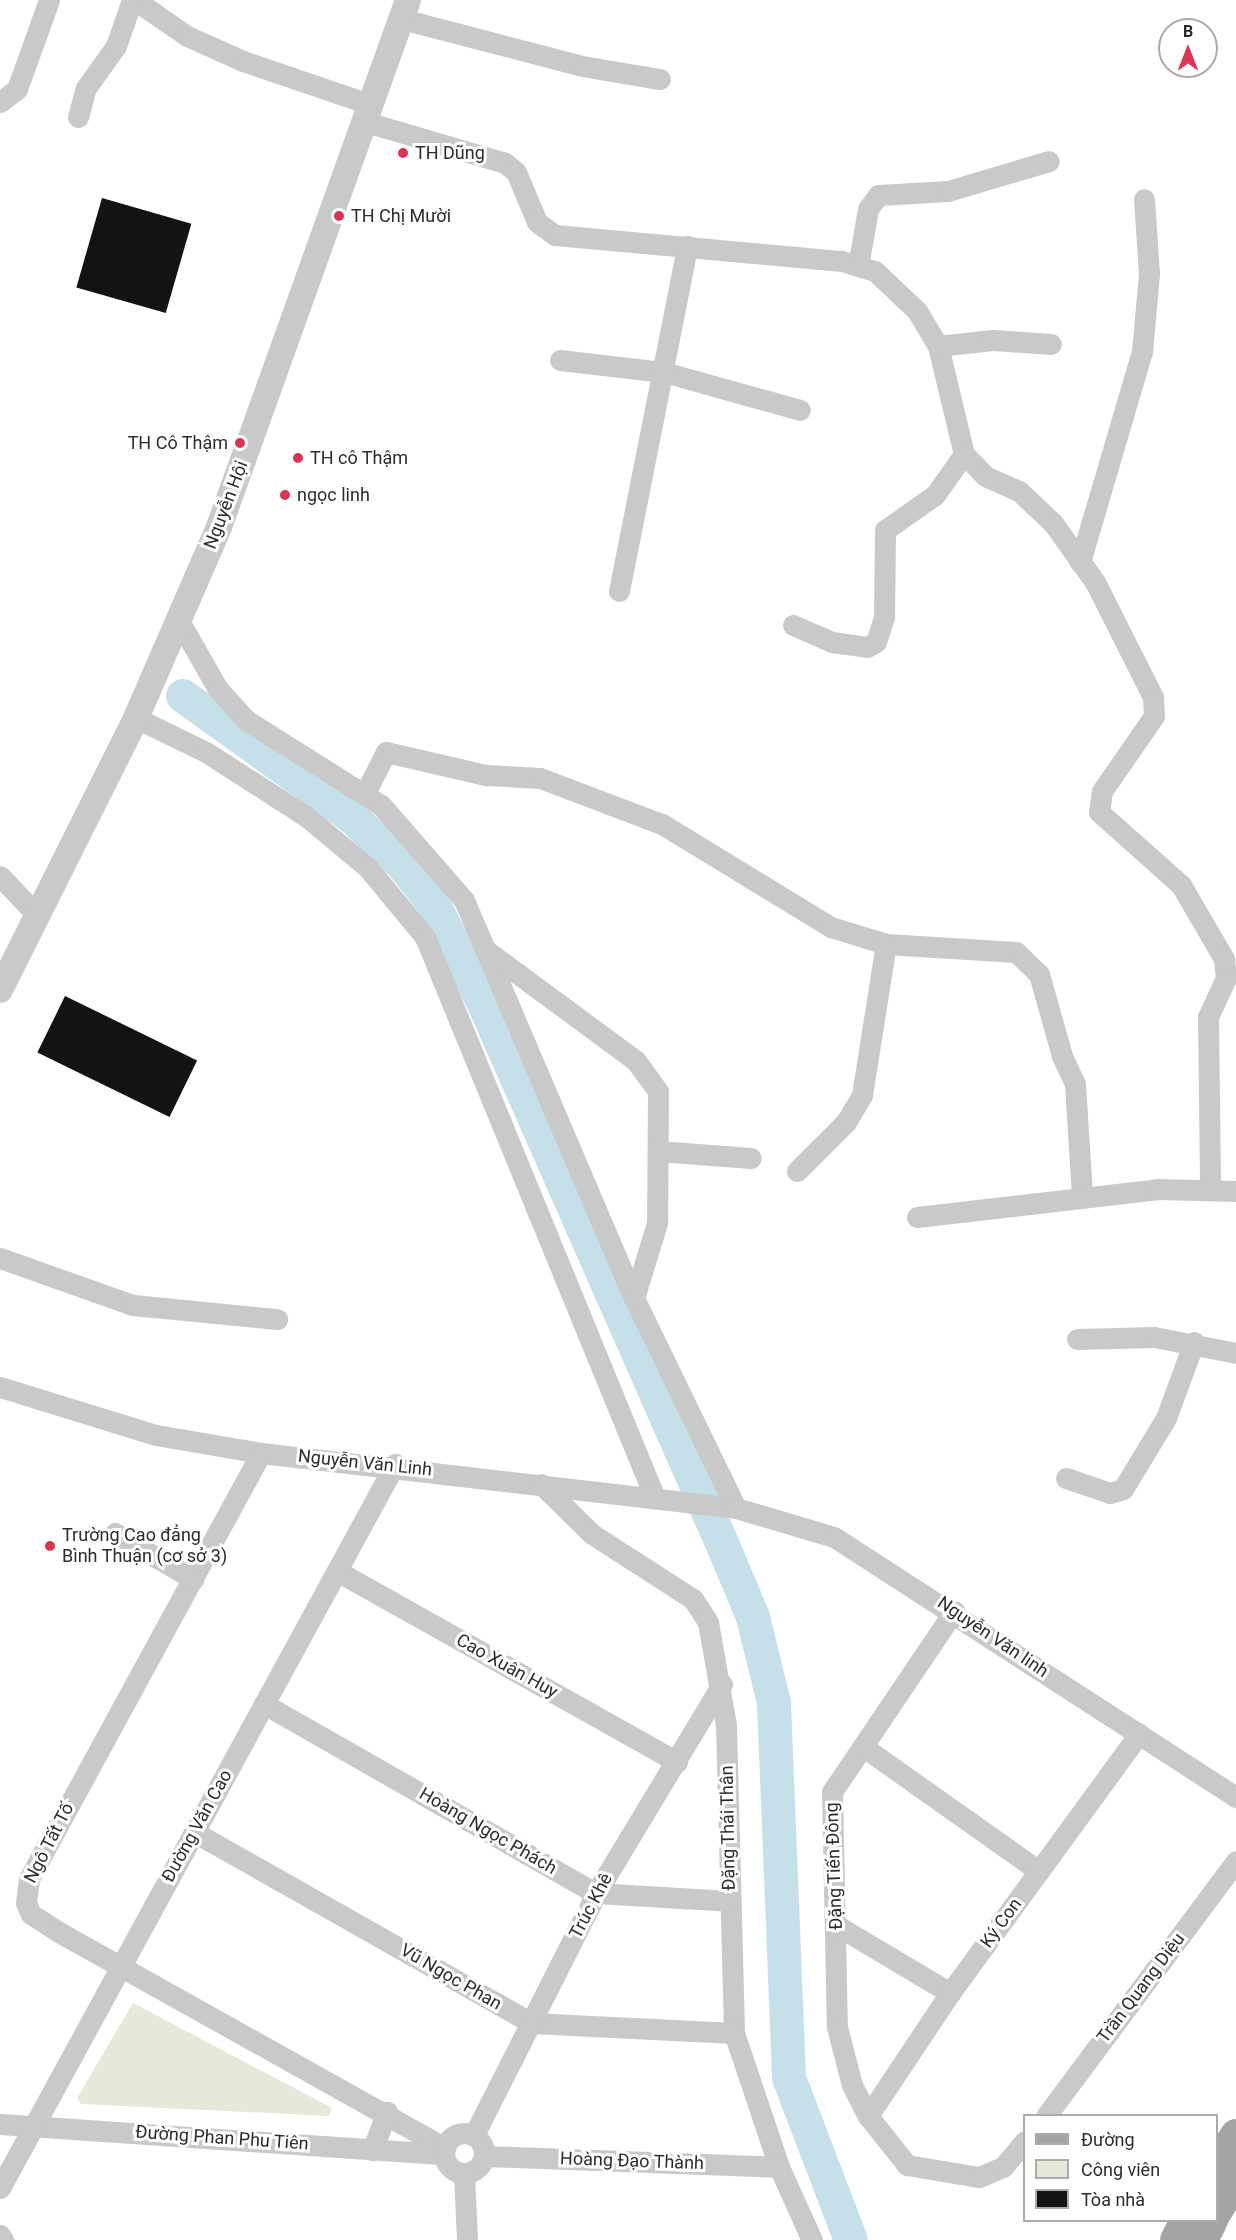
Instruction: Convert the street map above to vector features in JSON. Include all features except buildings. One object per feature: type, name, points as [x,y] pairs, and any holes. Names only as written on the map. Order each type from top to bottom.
[{"type":"main road","points":[[1218,2163],[1236,2135]]},
{"type":"main road","points":[[1218,2209],[1236,2179]]},
{"type":"main road","points":[[1176,2240],[1185,2222]]},
{"type":"main road","points":[[1202,2240],[1211,2222]]},
{"type":"street","points":[[0,102],[17,89],[49,0]]},
{"type":"street","points":[[78,117],[86,88],[116,46],[134,0],[187,36],[369,113],[505,163],[516,172],[537,222],[555,235],[687,246],[858,266],[896,288],[938,346],[964,454],[986,476],[1035,505],[1080,562],[1155,708],[1150,725],[1102,791],[1099,812],[1192,900],[1214,935],[1231,977],[1208,1017],[1210,1187]]},
{"type":"street","points":[[407,5],[592,69],[660,79]]},
{"type":"street","name":"Nguyễn Hội","points":[[0,990],[35,913],[136,718],[219,527],[407,5]]},
{"type":"street","points":[[858,266],[868,209],[878,195],[948,191],[1049,160]]},
{"type":"street","points":[[1080,562],[1142,352],[1149,274],[1144,199]]},
{"type":"street","points":[[619,591],[664,372],[687,246]]},
{"type":"street","points":[[938,346],[993,340],[1051,344]]},
{"type":"street","points":[[560,360],[664,372],[800,410]]},
{"type":"street","points":[[793,625],[832,642],[867,647],[876,642],[884,617],[885,530],[935,495],[964,454]]},
{"type":"street","points":[[178,619],[218,688],[246,720],[366,793],[407,831],[464,900],[634,1298],[736,1508]]},
{"type":"street","points":[[136,718],[206,752],[307,817],[368,868],[425,937],[654,1498]]},
{"type":"street","points":[[366,793],[386,752],[576,788],[705,846],[831,927],[886,944],[1016,952],[1039,974],[1080,1103],[1082,1196]]},
{"type":"street","points":[[0,876],[35,913]]},
{"type":"street","points":[[797,1171],[846,1122],[862,1095],[886,944]]},
{"type":"street","points":[[485,950],[651,1077],[661,1106],[657,1223],[634,1298]]},
{"type":"street","points":[[658,1151],[751,1158]]},
{"type":"street","points":[[917,1217],[1082,1196],[1210,1187],[1236,1191]]},
{"type":"street","points":[[0,1258],[133,1305],[277,1319]]},
{"type":"street","points":[[1077,1339],[1194,1342],[1236,1353]]},
{"type":"street","points":[[1066,1478],[1110,1493],[1123,1489],[1166,1418],[1194,1342]]},
{"type":"street","name":"Nguyễn Văn Linh","points":[[0,1387],[156,1435],[261,1453],[395,1464],[736,1508]]},
{"type":"street","name":"Ngô Tất Tố","points":[[261,1453],[25,1888],[31,1914],[387,2112],[444,2151]]},
{"type":"street","name":"Đường Văn Cao","points":[[0,2188],[395,1464]]},
{"type":"street","name":"Đặng Thái Thân","points":[[541,1484],[592,1534],[693,1599],[708,1622],[722,1684],[734,2033],[779,2166],[812,2240]]},
{"type":"street","name":"Nguyễn Văn linh","points":[[736,1508],[834,1537],[954,1611],[1236,1797]]},
{"type":"street","points":[[115,1533],[193,1579]]},
{"type":"street","name":"Cao Xuân Huy","points":[[337,1571],[677,1762]]},
{"type":"street","name":"Đặng Tiến Đông","points":[[868,2116],[852,2085],[837,2027],[832,1792],[865,1748],[954,1611]]},
{"type":"street","name":"Trúc Khê","points":[[474,2135],[596,1893],[722,1684]]},
{"type":"street","name":"Hoàng Ngọc Phách","points":[[264,1704],[596,1893],[729,1901]]},
{"type":"street","name":"Ký Con","points":[[868,2116],[950,1993],[1139,1734]]},
{"type":"street","points":[[865,1748],[1039,1872]]},
{"type":"street","name":"Vũ Ngọc Phan","points":[[194,1832],[531,2023],[734,2033]]},
{"type":"street","name":"Trần Quang Diệu","points":[[1047,2114],[1236,1861]]},
{"type":"street","points":[[836,1925],[950,1993]]},
{"type":"street","points":[[372,2150],[387,2112]]},
{"type":"street","points":[[868,2116],[907,2165],[934,2174],[992,2174],[1023,2143]]},
{"type":"street","name":"Đường Phan Phu Tiên","points":[[0,2124],[35,2124],[372,2150],[444,2151]]},
{"type":"street","points":[[460,2133],[474,2135],[485,2156],[476,2170],[464,2174],[450,2168],[444,2151],[460,2133]]},
{"type":"street","name":"Hoàng Đạo Thành","points":[[485,2156],[779,2166]]},
{"type":"street","points":[[464,2174],[467,2240]]},
{"type":"street","points":[[0,2235],[3,2240]]},
{"type":"green space","points":[[133,2003],[332,2108],[329,2116],[81,2104],[77,2098]]},
{"type":"waterway","points":[[183,696],[352,817],[404,866],[433,903],[485,1006],[724,1548],[753,1617],[774,1703],[789,2078],[851,2240]]},
{"type":"place","name":"TH Dũng","points":[[403,153]]},
{"type":"place","name":"TH Chị Mười","points":[[339,216]]},
{"type":"place","name":"TH Cô Thậm","points":[[240,443]]},
{"type":"place","name":"TH cô Thậm","points":[[298,458]]},
{"type":"place","name":"ngọc linh","points":[[285,495]]},
{"type":"place","name":"Trường Cao đẳng Bình Thuận (cơ sở 3)","points":[[50,1546]]}]
